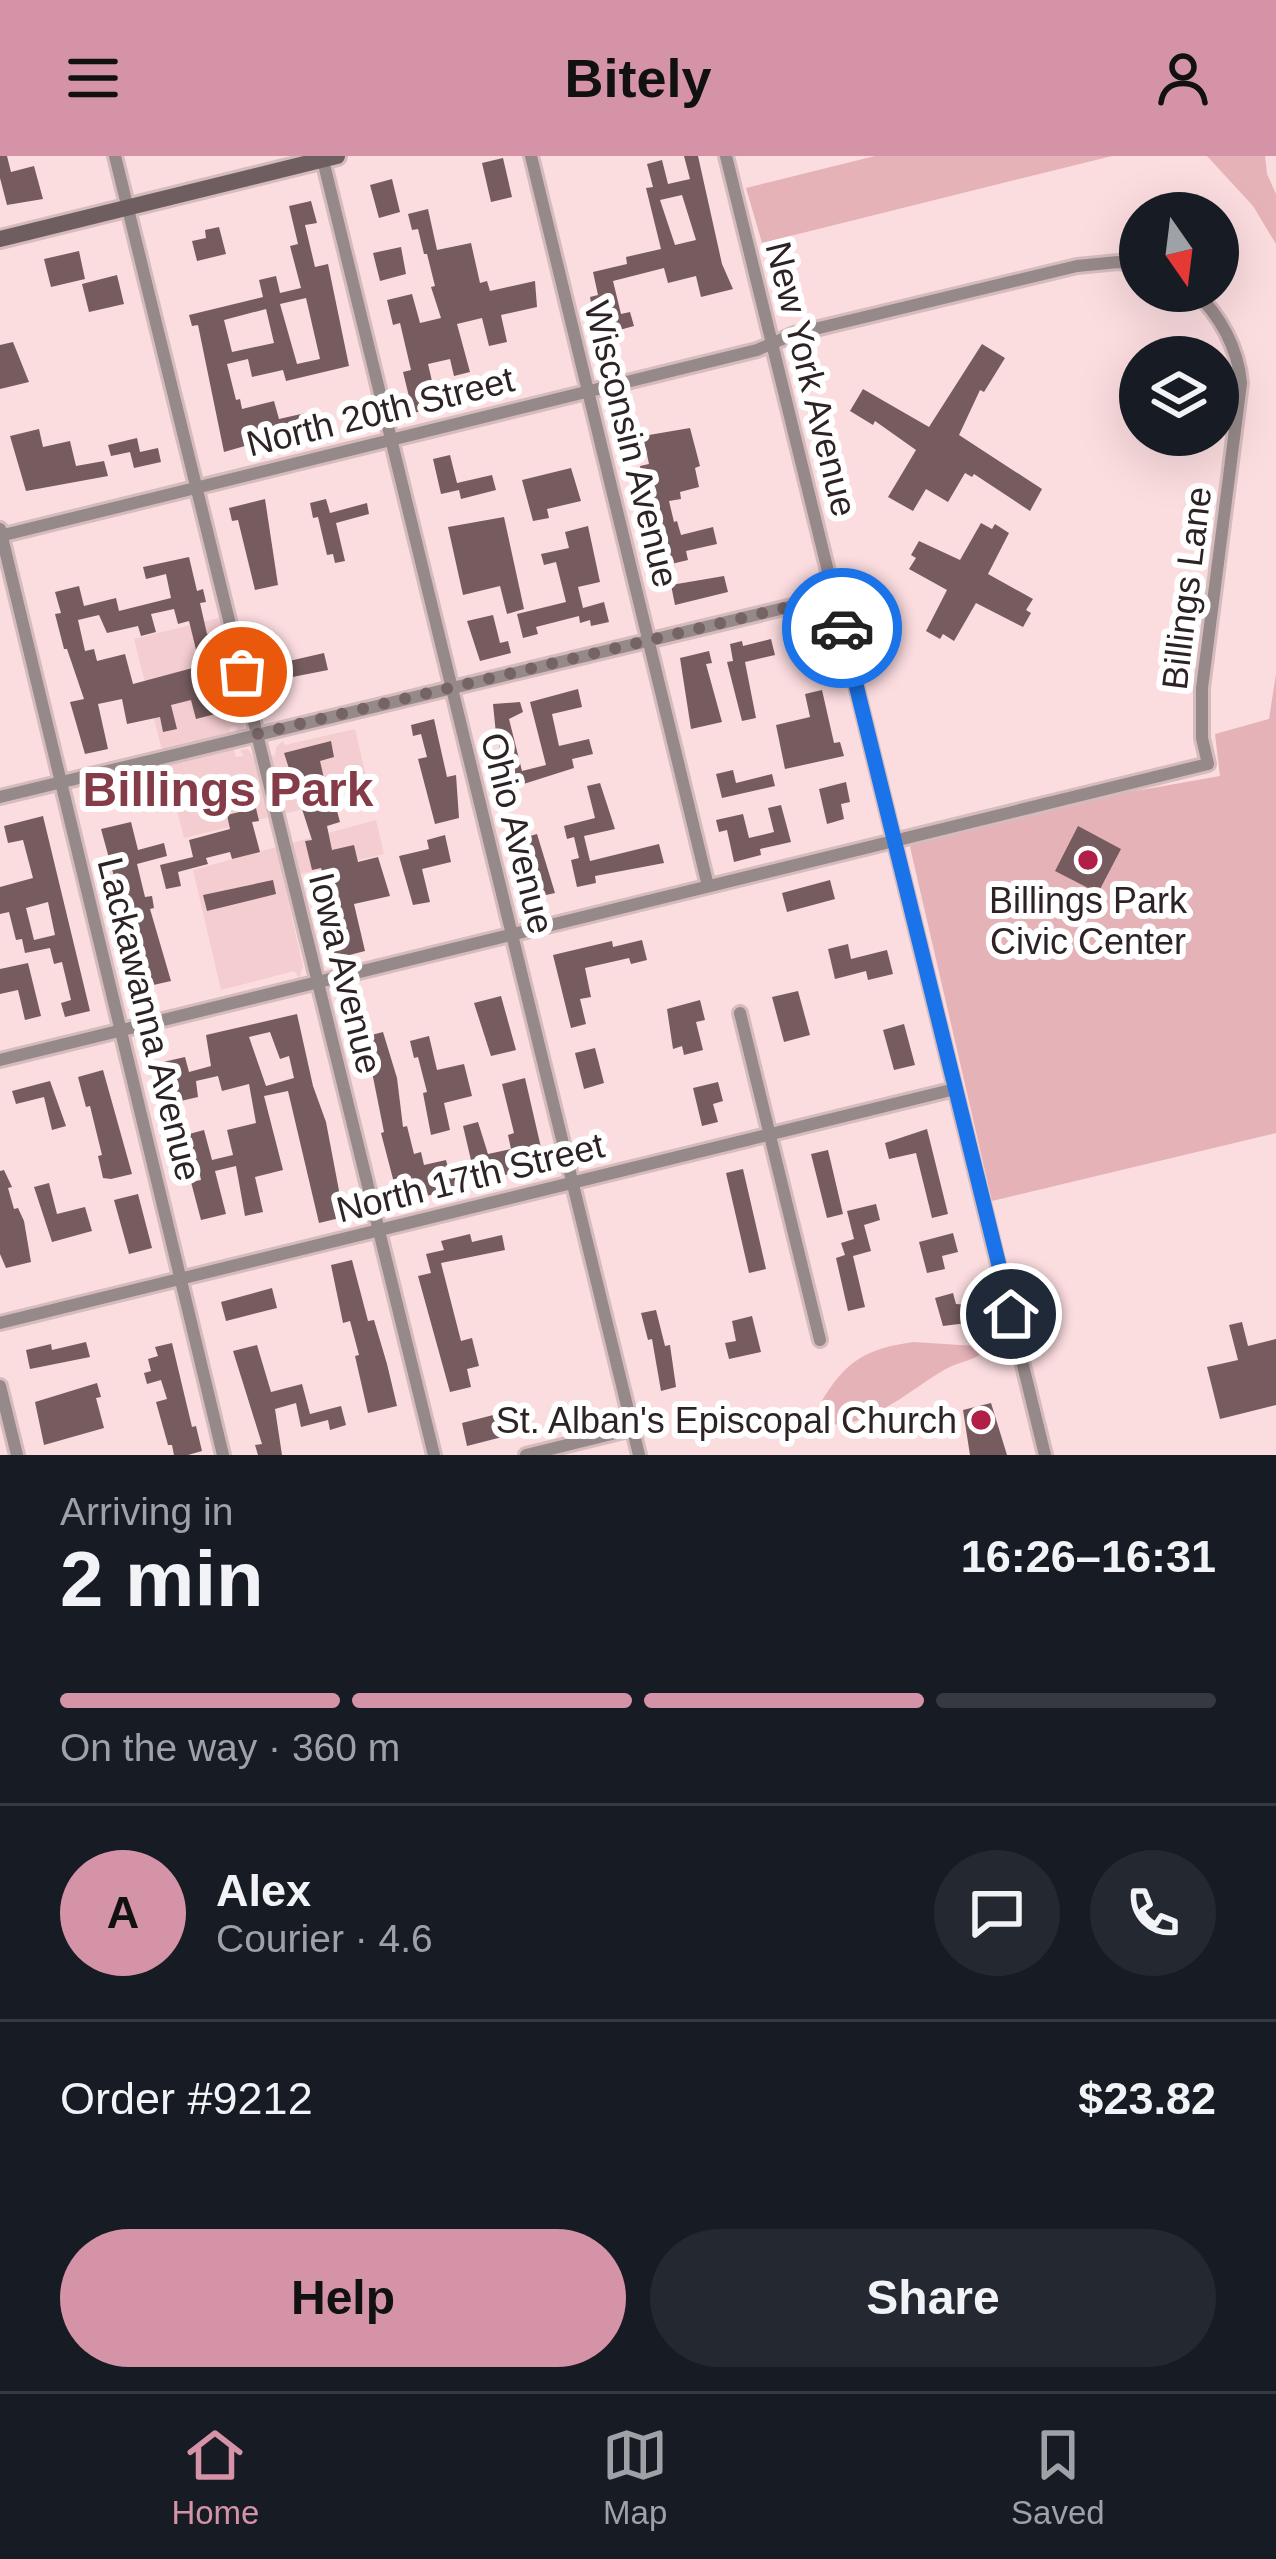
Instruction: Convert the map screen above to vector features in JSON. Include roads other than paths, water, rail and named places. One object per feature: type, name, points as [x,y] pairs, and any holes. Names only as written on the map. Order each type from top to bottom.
[{"type":"street","name":"Iowa Avenue","points":[[115,156],[434,1455]]},
{"type":"street","name":"Wisconsin Avenue","points":[[531,156],[708,886]]},
{"type":"street","name":"New York Avenue","points":[[726,156],[1046,1455]]},
{"type":"street","points":[[0,239],[327,157]]},
{"type":"street","name":"Ohio Avenue","points":[[327,157],[391,439],[639,1455]]},
{"type":"street","points":[[772,344],[794,334],[1077,266],[1119,262]]},
{"type":"street","name":"Billings Lane","points":[[894,841],[1208,764],[1202,738],[1202,688],[1241,383],[1236,353],[1211,312]]},
{"type":"street","name":"North 20th Street","points":[[1,532],[772,344]]},
{"type":"street","name":"Lackawanna Avenue","points":[[1,532],[223,1455]]},
{"type":"street","points":[[0,797],[834,596]]},
{"type":"street","points":[[0,1060],[894,841]]},
{"type":"street","points":[[740,1013],[820,1340]]},
{"type":"street","name":"North 17th Street","points":[[0,1323],[955,1089]]},
{"type":"street","points":[[0,1385],[17,1455]]},
{"type":"street","points":[[526,1455],[632,1429]]},
{"type":"place","name":"Billings Park Civic Center","points":[[1088,860]]},
{"type":"place","name":"St. Alban's Episcopal Church","points":[[981,1420]]},
{"type":"district","name":"Billings Park","points":[[228,789]]}]
